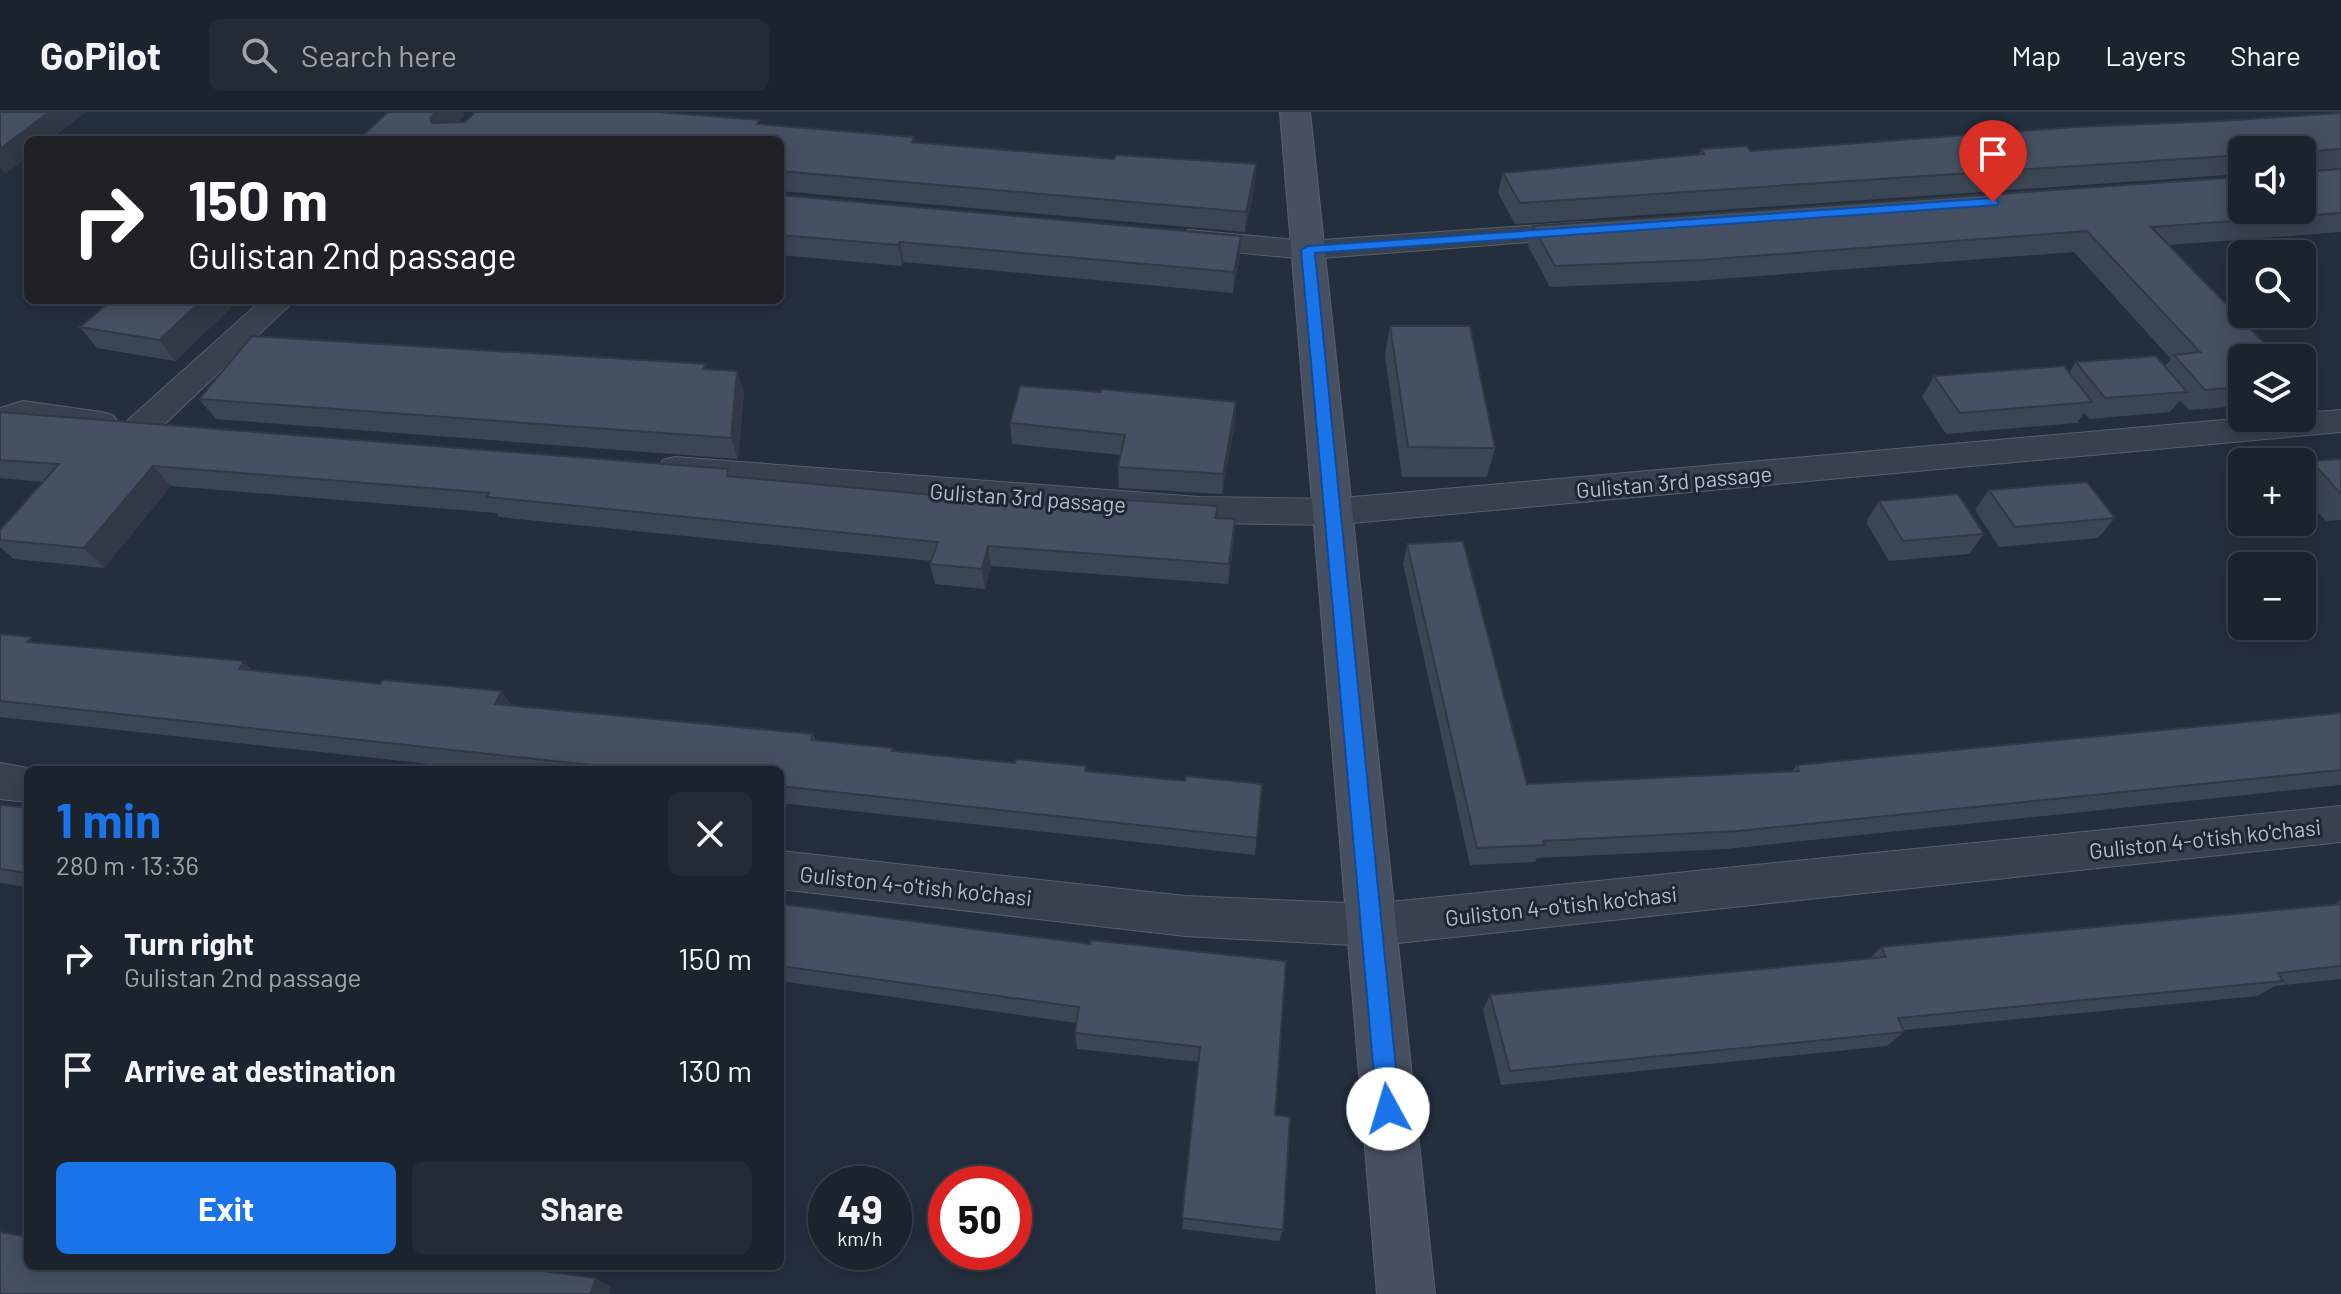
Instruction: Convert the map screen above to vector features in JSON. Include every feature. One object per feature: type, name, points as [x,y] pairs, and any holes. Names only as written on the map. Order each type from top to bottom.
[{"type":"main road","points":[[1295,112],[1406,1294]]},
{"type":"street","points":[[1165,237],[1308,250],[1609,229]]},
{"type":"street","points":[[140,428],[276,304]]},
{"type":"street","points":[[1,419],[23,412],[188,432]]},
{"type":"street","name":"Gulistan 3rd passage","points":[[646,467],[1199,510],[1331,512],[2341,421]]},
{"type":"street","points":[[0,781],[24,784]]},
{"type":"street","name":"Guliston 4-o'tish ko'chasi","points":[[784,870],[1185,916],[1370,925],[2341,824]]},
{"type":"building","points":[[0,112],[49,112],[0,149]]},
{"type":"building","points":[[388,112],[436,112],[430,118],[432,123],[465,122],[475,112],[657,112],[914,137],[912,142],[1114,159],[1116,155],[1256,164],[1246,212],[784,171],[784,136],[362,136]]},
{"type":"building","points":[[2341,113],[2341,149],[2316,151],[2316,136],[2228,136],[2228,156],[1520,203],[1503,173],[1704,154],[1701,149],[1747,146],[1750,151],[2075,127]]},
{"type":"building","points":[[2341,169],[2341,213],[2316,215],[2316,171]]},
{"type":"building","points":[[2228,178],[2228,221],[2151,227],[2228,306],[2228,328],[2250,328],[2265,344],[2228,344],[2228,388],[2205,390],[2174,355],[2200,352],[2087,231],[1701,260],[1555,266],[1533,226]]},
{"type":"building","points":[[784,195],[1241,236],[1234,272],[900,242],[898,245],[784,235]]},
{"type":"building","points":[[107,304],[198,304],[159,340],[80,327]]},
{"type":"building","points":[[1390,326],[1470,326],[1495,448],[1408,447]]},
{"type":"building","points":[[252,336],[706,364],[703,369],[737,371],[731,438],[199,399]]},
{"type":"building","points":[[2156,356],[2187,392],[2105,398],[2076,362]]},
{"type":"building","points":[[2064,366],[2092,402],[1960,413],[1934,376]]},
{"type":"building","points":[[1020,386],[1101,392],[1101,389],[1236,402],[1223,474],[1118,467],[1125,435],[1010,423]]},
{"type":"building","points":[[0,412],[728,469],[727,476],[1109,511],[1112,499],[1218,506],[1215,518],[1235,519],[1229,564],[988,546],[982,569],[930,564],[938,542],[487,497],[489,493],[153,466],[84,548],[0,540],[0,530],[59,464],[0,460]]},
{"type":"building","points":[[2341,459],[2341,494],[2316,466],[2316,461]]},
{"type":"building","points":[[2087,482],[2115,518],[2015,527],[1989,490]]},
{"type":"building","points":[[1958,494],[1984,534],[1903,541],[1879,501]]},
{"type":"building","points":[[1463,541],[1527,784],[1799,771],[1797,765],[2341,713],[2341,770],[1738,831],[1543,841],[1544,845],[1477,848],[1407,544]]},
{"type":"building","points":[[0,634],[31,637],[27,642],[244,661],[239,669],[380,684],[383,680],[502,691],[495,704],[813,734],[811,740],[893,748],[892,751],[1015,763],[1016,759],[1086,766],[1085,771],[1185,781],[1186,776],[1262,784],[1257,838],[784,786],[784,766],[600,766],[0,701]]},
{"type":"building","points":[[0,805],[24,808],[24,872],[0,869]]},
{"type":"building","points":[[2341,904],[2341,966],[2278,973],[2283,981],[1898,1018],[1904,1032],[1510,1071],[1490,995],[1886,957],[1881,947]]},
{"type":"building","points":[[784,905],[1090,944],[1091,940],[1286,961],[1275,1115],[1290,1117],[1283,1230],[1182,1218],[1200,1047],[1075,1033],[1079,1007],[784,967]]},
{"type":"building","points":[[0,1232],[24,1236],[24,1270],[536,1270],[596,1278],[590,1294],[0,1294]]},
{"type":"route","points":[[1388,1109],[1308,250],[1993,202]]}]
